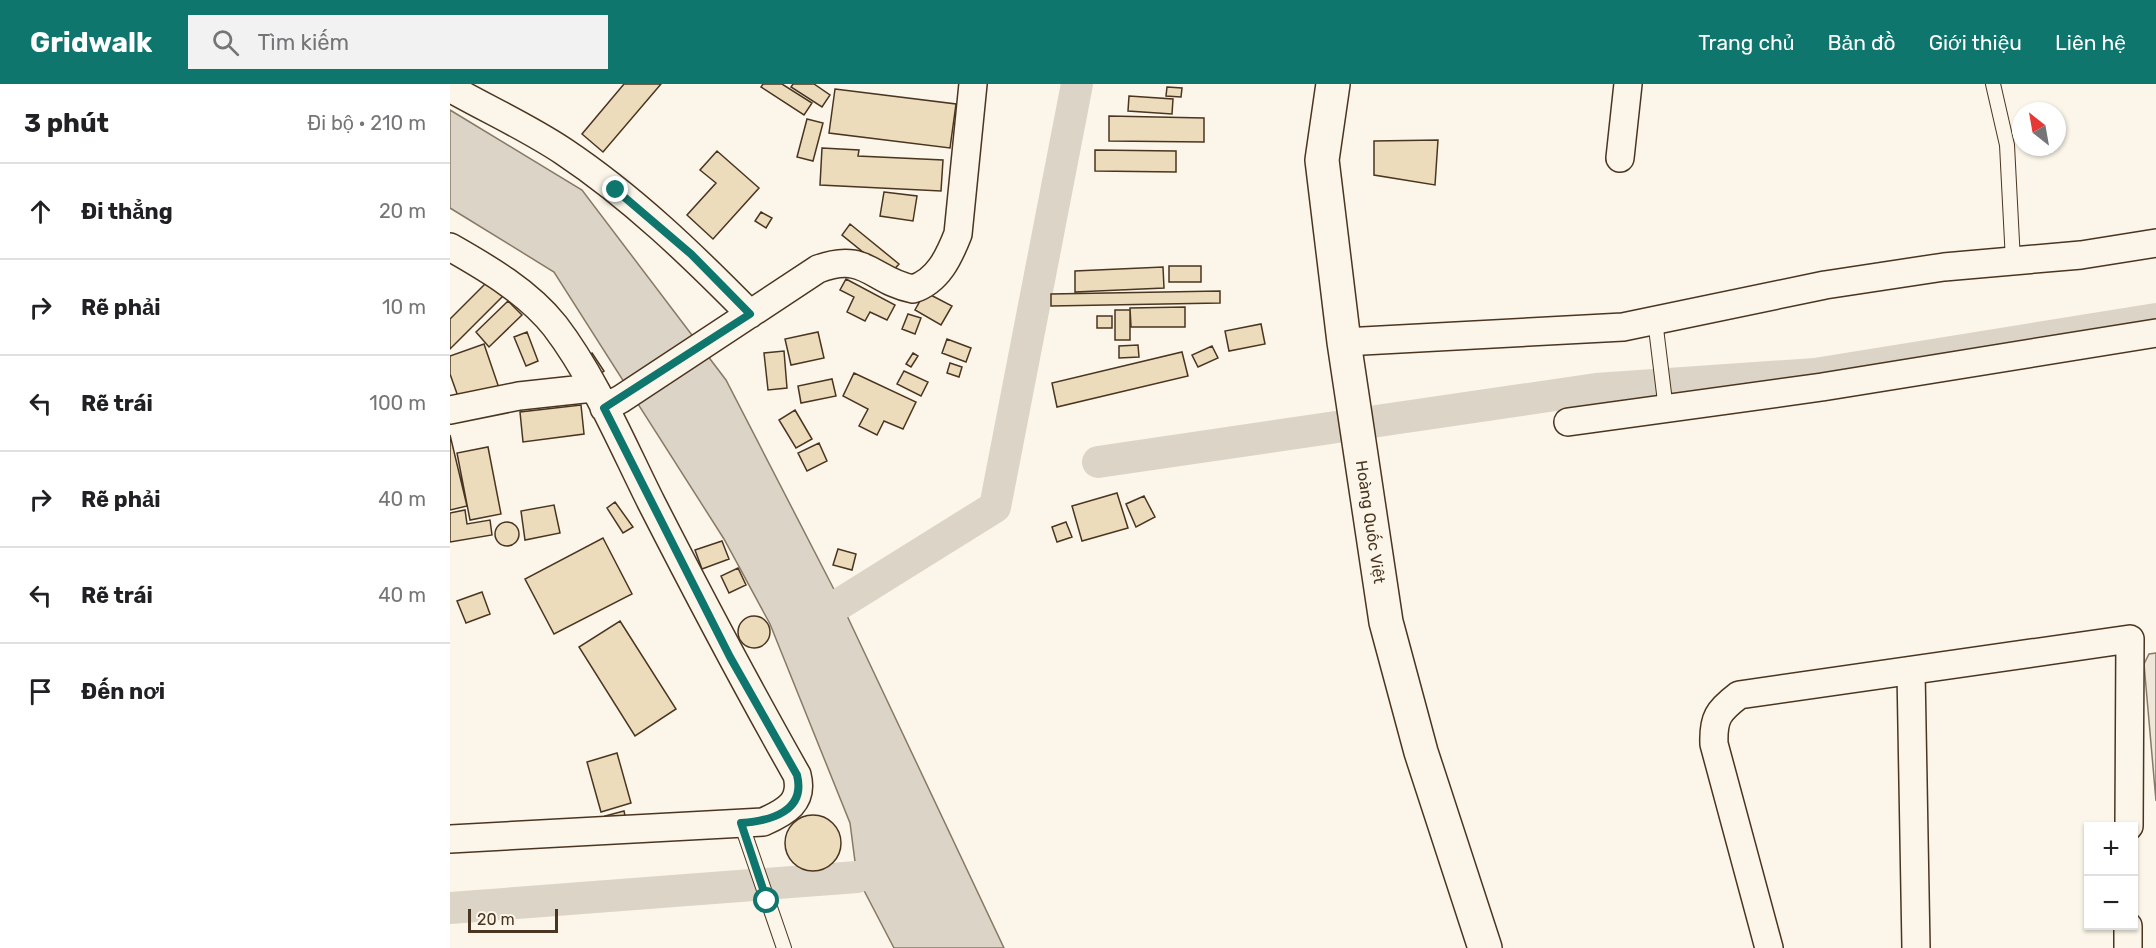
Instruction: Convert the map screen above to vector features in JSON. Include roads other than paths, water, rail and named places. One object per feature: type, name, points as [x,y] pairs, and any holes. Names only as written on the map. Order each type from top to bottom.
[{"type":"street","points":[[450,410],[519,396],[606,398],[741,320],[818,269],[833,263],[849,262],[862,265],[913,290],[923,286],[934,278],[951,253],[958,234],[973,84]]},
{"type":"street","name":"Hoàng Quốc Việt","points":[[1333,84],[1322,160],[1346,353],[1386,622],[1421,752],[1485,948]]},
{"type":"street","points":[[1620,158],[1628,84]]},
{"type":"street","points":[[450,88],[562,150],[616,190],[691,254],[741,320]]},
{"type":"street","points":[[1346,353],[1656,325],[1825,285],[1944,267],[2156,243]]},
{"type":"street","points":[[450,247],[481,264],[532,302],[555,327],[606,398],[730,657],[797,775],[800,786],[797,801],[780,815],[763,822],[450,839]]},
{"type":"street","points":[[1568,422],[1665,403],[2156,333]]},
{"type":"street","points":[[1769,948],[1714,744],[1713,724],[1723,707],[1739,695],[2130,639],[2129,822]]},
{"type":"street","points":[[1911,671],[1916,948]]},
{"type":"street","points":[[2128,930],[2128,948]]},
{"type":"lane","points":[[1993,84],[2007,145],[2013,261]]},
{"type":"lane","points":[[1656,325],[1665,403]]},
{"type":"lane","points":[[741,823],[784,948]]},
{"type":"waterway","points":[[841,603],[995,507],[1077,84]]},
{"type":"waterway","points":[[1098,462],[1596,389],[1815,374],[2156,319]]},
{"type":"waterway","points":[[450,908],[857,877]]}]
